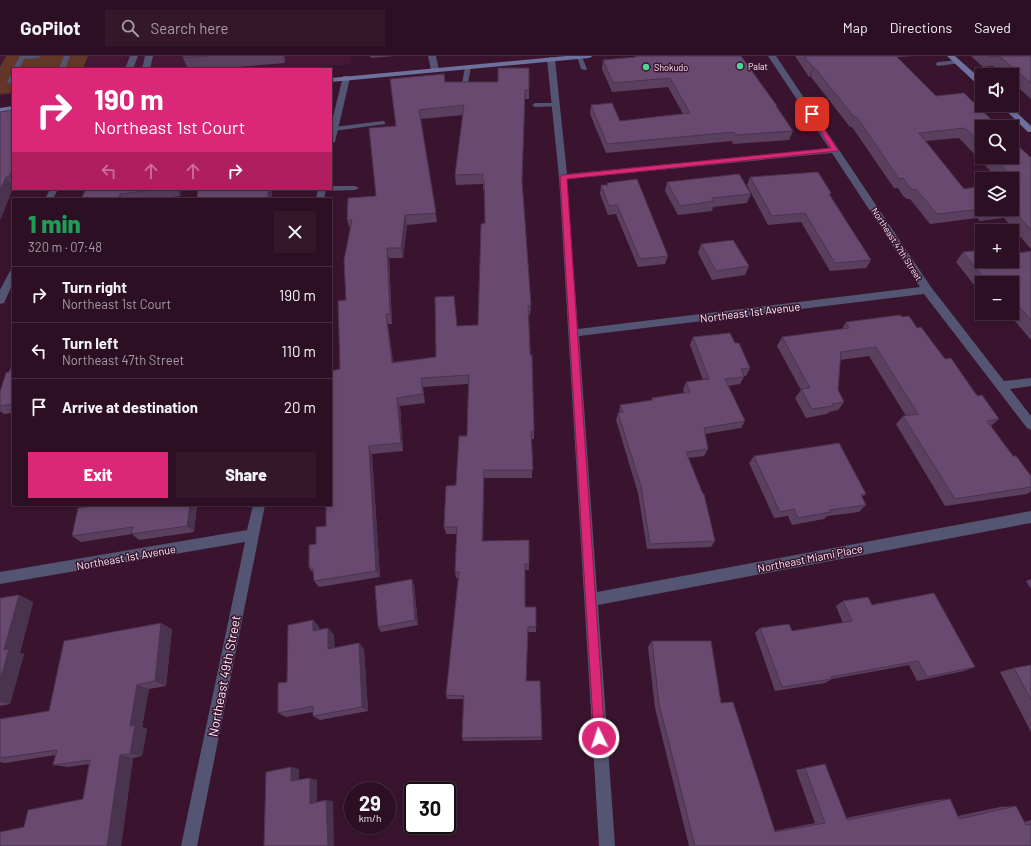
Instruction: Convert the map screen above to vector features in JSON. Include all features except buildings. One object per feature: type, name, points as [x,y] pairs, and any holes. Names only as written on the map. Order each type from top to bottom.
[{"type":"main road","points":[[332,80],[589,56]]},
{"type":"main road","points":[[951,56],[975,78]]},
{"type":"main road","points":[[0,110],[12,108]]},
{"type":"main road","points":[[1012,112],[1031,130]]},
{"type":"street","points":[[129,68],[134,56]]},
{"type":"street","points":[[146,68],[149,56]]},
{"type":"street","points":[[432,56],[435,70]]},
{"type":"street","name":"Northeast 47th Street","points":[[772,56],[927,290],[1031,425]]},
{"type":"street","points":[[551,59],[563,177],[607,846]]},
{"type":"street","points":[[332,137],[346,78]]},
{"type":"street","points":[[563,177],[835,150]]},
{"type":"street","points":[[0,300],[12,275]]},
{"type":"street","name":"Northeast 1st Avenue","points":[[574,333],[927,290]]},
{"type":"street","points":[[1001,386],[1031,382]]},
{"type":"street","name":"Northeast 49th Street","points":[[189,846],[258,506]]},
{"type":"street","name":"Northeast Miami Place","points":[[590,600],[1031,517]]},
{"type":"street","name":"Northeast 1st Avenue","points":[[0,578],[252,535]]},
{"type":"lane","points":[[16,68],[22,57],[38,56]]},
{"type":"lane","points":[[62,68],[67,56]]},
{"type":"lane","points":[[579,57],[584,69]]},
{"type":"lane","points":[[938,64],[958,62]]},
{"type":"lane","points":[[465,82],[468,67]]},
{"type":"lane","points":[[535,105],[556,105]]},
{"type":"lane","points":[[334,128],[383,123]]},
{"type":"lane","points":[[332,189],[354,188]]},
{"type":"shaded area","points":[[0,56],[350,56],[351,64],[309,68],[12,68],[12,94],[0,96]]},
{"type":"shaded area","points":[[6,56],[88,56],[83,68],[12,68],[12,93],[0,94],[0,67]]},
{"type":"place","name":"Palat","points":[[740,66]]},
{"type":"place","name":"Shokudo","points":[[646,67]]},
{"type":"route","points":[[599,738],[563,177],[835,150],[812,114]]}]
